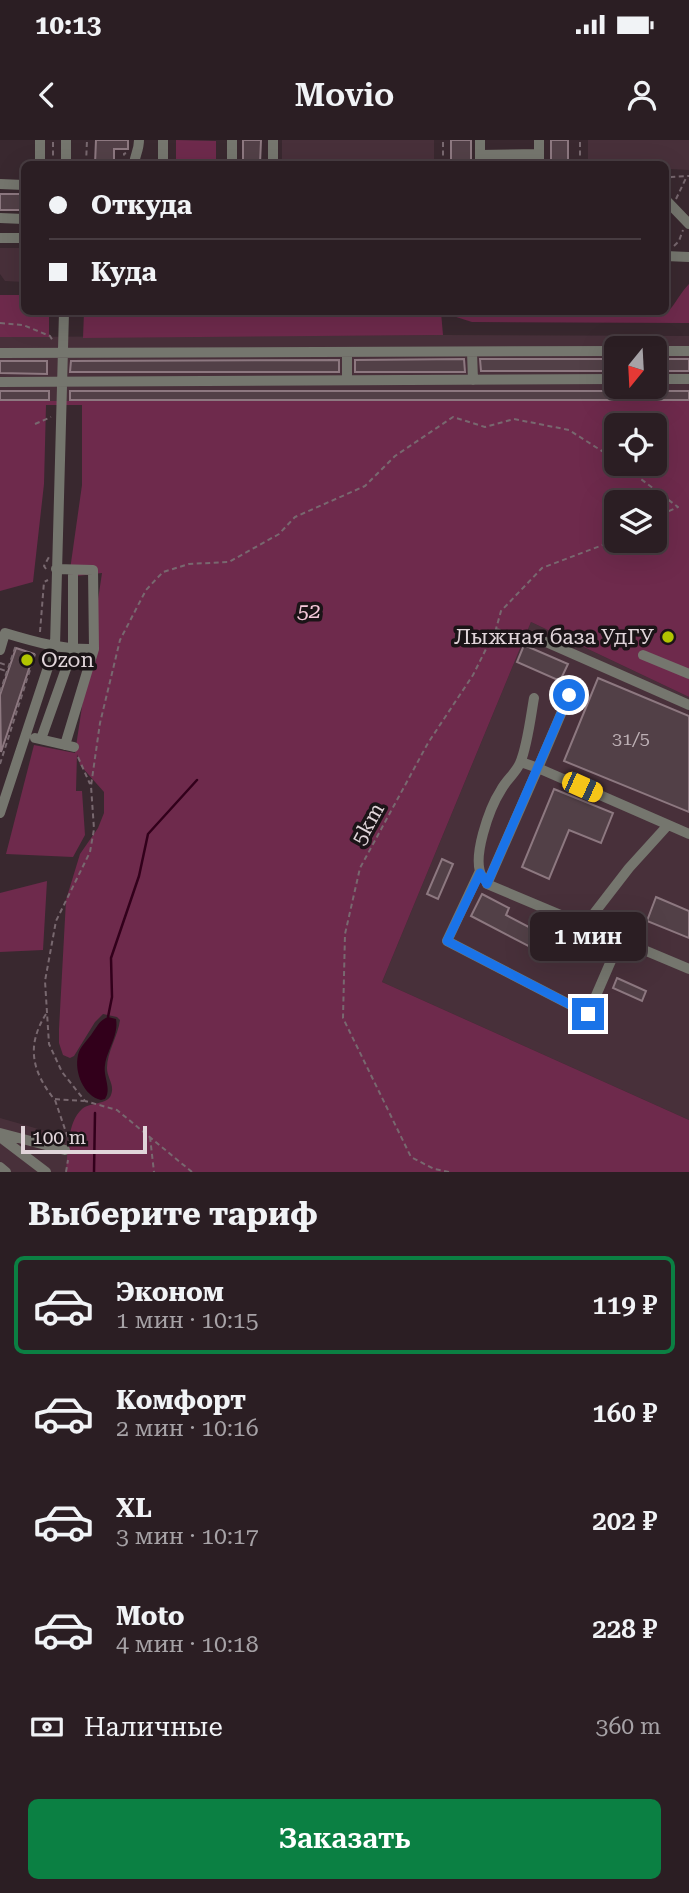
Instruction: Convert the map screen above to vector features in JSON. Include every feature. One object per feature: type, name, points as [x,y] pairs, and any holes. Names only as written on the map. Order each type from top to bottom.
[{"type":"street","points":[[40,140],[40,161]]},
{"type":"street","points":[[66,140],[66,161]]},
{"type":"street","points":[[134,161],[139,150],[139,140]]},
{"type":"street","points":[[163,140],[163,161]]},
{"type":"street","points":[[232,140],[232,161]]},
{"type":"street","points":[[272,161],[273,140]]},
{"type":"street","points":[[480,140],[480,160],[539,159],[540,140]]},
{"type":"street","points":[[0,184],[21,185]]},
{"type":"street","points":[[669,203],[687,225]]},
{"type":"street","points":[[0,218],[21,219]]},
{"type":"street","points":[[0,237],[21,238]]},
{"type":"street","points":[[669,253],[689,257]]},
{"type":"street","points":[[0,813],[55,646],[62,381],[60,353],[64,315]]},
{"type":"street","points":[[667,351],[689,351]]},
{"type":"street","points":[[347,352],[347,380]]},
{"type":"street","points":[[472,352],[473,380]]},
{"type":"street","points":[[0,353],[604,352]]},
{"type":"street","points":[[0,382],[604,379]]},
{"type":"street","points":[[667,379],[689,379]]},
{"type":"street","points":[[25,736],[69,746],[94,649],[93,570],[56,569]]},
{"type":"street","points":[[41,739],[73,649],[73,570]]},
{"type":"street","points":[[0,650],[5,633],[55,646],[94,649]]},
{"type":"street","points":[[546,642],[689,705]]},
{"type":"street","points":[[643,654],[689,674]]},
{"type":"street","points":[[487,884],[569,695]]},
{"type":"street","points":[[534,698],[521,762],[500,790],[485,826],[479,857],[480,873],[487,884],[689,969]]},
{"type":"street","points":[[521,762],[689,834]]},
{"type":"street","points":[[585,925],[629,868],[668,825]]},
{"type":"street","points":[[480,873],[447,941],[588,1014],[620,940]]},
{"type":"street","points":[[0,1135],[67,1153]]},
{"type":"street","points":[[0,1135],[46,1172]]},
{"type":"street","points":[[28,1160],[32,1142]]},
{"type":"street","points":[[0,1167],[6,1172]]},
{"type":"path","points":[[53,140],[53,161]]},
{"type":"path","points":[[86,161],[87,140]]},
{"type":"path","points":[[443,140],[443,161]]},
{"type":"path","points":[[580,140],[580,161]]},
{"type":"path","points":[[669,179],[688,176],[678,197],[669,202]]},
{"type":"path","points":[[669,251],[679,241],[687,225]]},
{"type":"path","points":[[0,323],[23,325],[50,336],[60,353]]},
{"type":"path","points":[[35,424],[48,420],[57,411]]},
{"type":"path","points":[[85,1101],[62,1072],[49,1044],[45,981],[56,921],[90,852],[94,829],[90,786],[100,723],[120,639],[146,590],[163,572],[189,564],[229,562],[279,534],[295,517],[365,486],[395,456],[453,417],[485,427],[514,419],[569,430],[604,452]]},
{"type":"path","points":[[637,476],[655,490]]},
{"type":"path","points":[[667,499],[678,507],[667,512]]},
{"type":"path","name":"5km","points":[[448,1172],[434,1169],[411,1157],[343,1018],[345,934],[360,868],[428,743],[473,675],[502,611],[542,568],[604,545]]},
{"type":"path","points":[[496,629],[546,642]]},
{"type":"path","points":[[0,692],[16,644]]},
{"type":"path","points":[[0,663],[9,666]]},
{"type":"path","points":[[0,669],[7,671]]},
{"type":"path","points":[[0,678],[4,680]]},
{"type":"path","points":[[0,764],[22,694]]},
{"type":"path","points":[[20,701],[27,703]]},
{"type":"path","points":[[7,742],[13,744]]},
{"type":"path","points":[[69,746],[90,786]]},
{"type":"path","points":[[46,1014],[38,1026],[32,1061],[54,1099],[69,1138],[66,1172]]},
{"type":"path","points":[[54,1099],[85,1101],[117,1110],[192,1172]]},
{"type":"path","points":[[150,1135],[154,1172]]},
{"type":"shaded area","points":[[282,140],[434,140],[434,161],[282,161]]},
{"type":"shaded area","points":[[588,140],[689,140],[689,170],[669,171],[669,161],[588,161]]},
{"type":"shaded area","points":[[0,248],[21,248],[21,282],[5,281],[0,274]]},
{"type":"shaded area","points":[[443,335],[689,336],[689,401],[0,401],[0,337]]},
{"type":"shaded area","points":[[531,622],[689,697],[689,1120],[382,982]]},
{"type":"shaded area","points":[[108,1017],[116,1019],[116,1025],[105,1065],[107,1095],[101,1100],[85,1089],[77,1062],[82,1046],[99,1023]]},
{"type":"shaded area","points":[[0,1118],[70,1138],[66,1172],[0,1172]]},
{"type":"green space","points":[[176,140],[216,141],[216,161],[176,161]]},
{"type":"green space","points":[[689,284],[689,323],[472,322],[452,315],[669,315],[669,309]]},
{"type":"green space","points":[[0,295],[21,295],[21,315],[49,315],[49,337],[0,337]]},
{"type":"green space","points":[[84,315],[441,315],[443,335],[83,338]]},
{"type":"green space","name":"52","points":[[0,401],[689,401],[689,697],[531,622],[382,982],[689,1120],[689,1172],[66,1172],[69,1138],[77,1115],[85,1107],[106,1100],[111,1095],[107,1062],[120,1020],[103,1014],[74,1056],[70,1058],[63,1055],[59,1043],[59,1029],[66,900],[80,854],[98,828],[104,813],[104,792],[80,765],[77,754],[76,791],[82,791],[85,835],[73,857],[6,854],[34,745],[75,753],[102,573],[69,577],[82,485],[82,405],[46,405],[44,484],[33,582],[0,591]]},
{"type":"green space","points":[[47,881],[43,950],[0,952],[0,893]]},
{"type":"building","points":[[96,140],[128,140],[128,149],[114,149],[114,161],[95,161]]},
{"type":"building","points":[[243,140],[261,140],[260,161],[243,161]]},
{"type":"building","points":[[451,140],[471,140],[471,161],[451,161]]},
{"type":"building","points":[[551,140],[568,140],[568,161],[551,161]]},
{"type":"building","points":[[0,194],[21,194],[21,210],[0,210]]},
{"type":"building","points":[[464,359],[465,372],[355,372],[355,360]]},
{"type":"building","points":[[480,359],[604,359],[604,371],[481,371]]},
{"type":"building","points":[[667,359],[689,359],[689,371],[667,371]]},
{"type":"building","points":[[339,360],[339,372],[70,372],[71,361]]},
{"type":"building","points":[[0,361],[47,361],[47,374],[0,373]]},
{"type":"building","points":[[0,391],[49,391],[49,400],[0,400]]},
{"type":"building","points":[[70,391],[604,391],[604,399],[667,399],[667,391],[689,391],[689,400],[70,400]]},
{"type":"building","points":[[524,645],[568,664],[560,681],[517,662]]},
{"type":"building","points":[[16,648],[34,654],[1,752],[0,695]]},
{"type":"building","points":[[598,678],[689,716],[689,812],[564,761]]},
{"type":"building","points":[[554,789],[613,813],[601,843],[569,830],[549,879],[522,867]]},
{"type":"building","points":[[442,859],[453,864],[438,899],[427,894]]},
{"type":"building","points":[[482,894],[509,908],[506,915],[546,936],[538,951],[471,916]]},
{"type":"building","points":[[656,897],[689,911],[689,938],[647,921]]},
{"type":"building","points":[[617,978],[646,991],[642,1001],[613,988]]},
{"type":"waterway","points":[[108,1017],[112,997],[111,958],[139,876],[148,834],[197,780]]},
{"type":"waterway","points":[[94,1172],[95,1113]]},
{"type":"place","name":"Лыжная база УдГУ","points":[[668,637]]},
{"type":"place","name":"Ozon","points":[[27,660]]},
{"type":"route","points":[[569,695],[487,884],[480,873],[447,941],[588,1014]]}]
